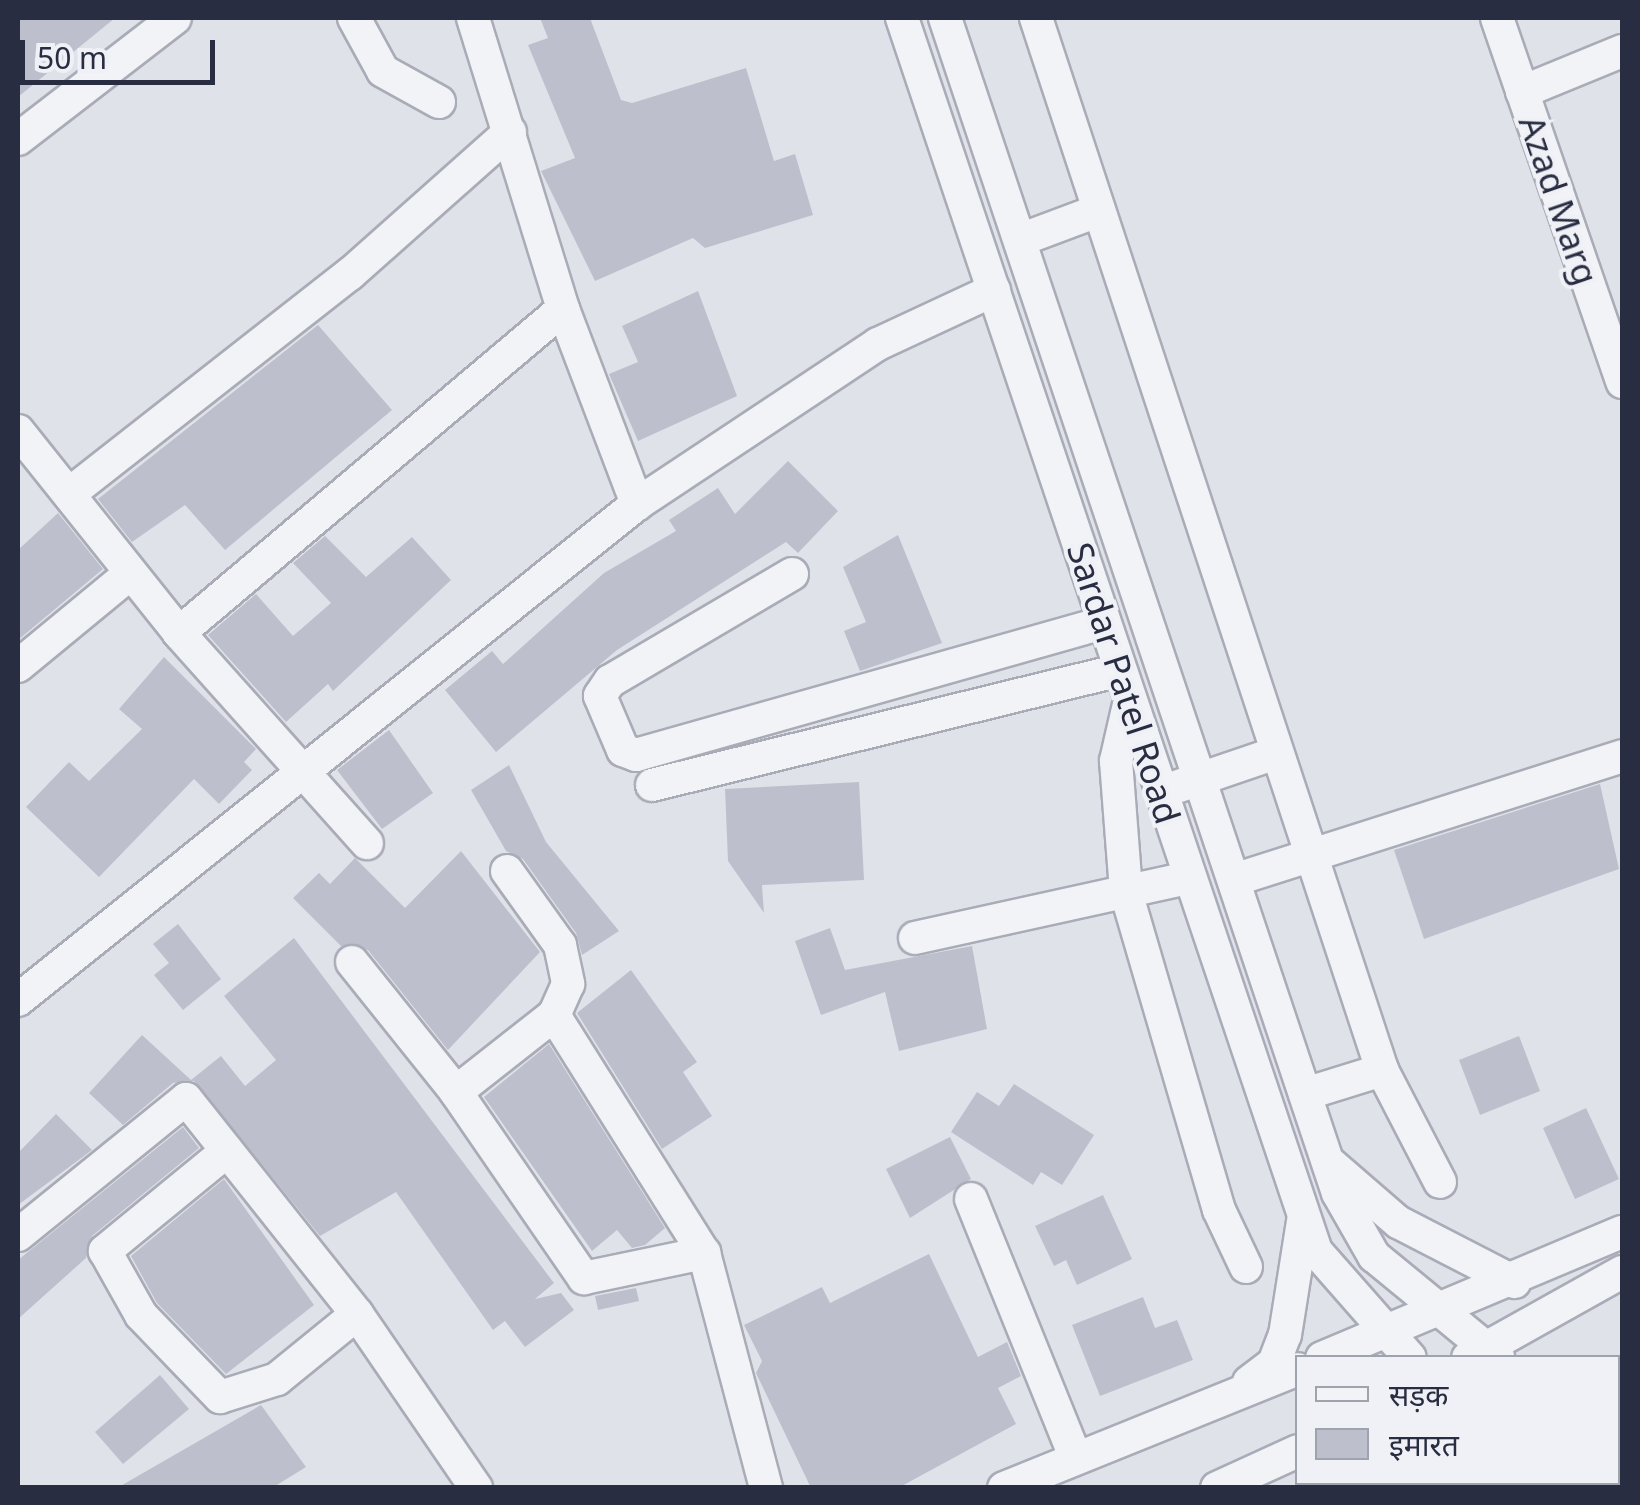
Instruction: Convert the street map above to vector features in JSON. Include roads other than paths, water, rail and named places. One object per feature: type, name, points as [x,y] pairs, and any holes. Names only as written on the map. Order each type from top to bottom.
[{"type":"street","points":[[18,139],[174,18]]},
{"type":"street","points":[[354,18],[382,71],[439,102]]},
{"type":"street","points":[[473,18],[563,309],[637,504]]},
{"type":"street","name":"Sardar Patel Road","points":[[902,18],[1316,1251],[1379,1332],[1406,1355]]},
{"type":"street","name":"Sardar Patel Road","points":[[945,18],[1328,1161],[1374,1256],[1483,1353]]},
{"type":"street","points":[[1036,18],[1382,1070],[1440,1182]]},
{"type":"street","name":"Azad Marg","points":[[1497,18],[1622,382]]},
{"type":"street","points":[[1522,92],[1622,51]]},
{"type":"street","points":[[69,494],[350,274],[510,132]]},
{"type":"street","points":[[1020,240],[1097,211]]},
{"type":"street","points":[[18,1000],[304,764],[637,504],[878,344],[994,290]]},
{"type":"street","points":[[179,633],[563,309]]},
{"type":"street","points":[[18,431],[179,633],[304,764],[367,842]]},
{"type":"street","points":[[18,666],[131,573]]},
{"type":"street","points":[[792,574],[610,681],[600,696],[623,750],[636,755],[1104,623]]},
{"type":"street","points":[[1130,700],[1116,761],[1126,892],[1219,1210],[1246,1267]]},
{"type":"street","points":[[652,784],[1130,700],[1178,716]]},
{"type":"street","points":[[1160,792],[1276,753]]},
{"type":"street","points":[[1234,880],[1622,756]]},
{"type":"street","points":[[456,1092],[554,1015],[568,984],[560,944],[506,871]]},
{"type":"street","points":[[915,938],[1189,878]]},
{"type":"street","points":[[352,962],[456,1092],[584,1278],[704,1253]]},
{"type":"street","points":[[554,1015],[704,1253],[766,1488]]},
{"type":"street","points":[[1305,1094],[1382,1070]]},
{"type":"street","points":[[18,1235],[186,1099],[358,1314],[476,1488]]},
{"type":"street","points":[[227,1151],[105,1251],[141,1315],[220,1397],[277,1379],[358,1314]]},
{"type":"street","points":[[1328,1161],[1398,1222],[1514,1282]]},
{"type":"street","points":[[971,1199],[1075,1457]]},
{"type":"street","points":[[1221,1402],[1274,1363],[1304,1216]]},
{"type":"street","points":[[1329,1355],[1429,1307],[1514,1282],[1622,1232]]},
{"type":"street","points":[[1483,1353],[1622,1272]]},
{"type":"street","points":[[1004,1488],[1295,1369]]},
{"type":"street","points":[[1217,1488],[1295,1453]]}]
